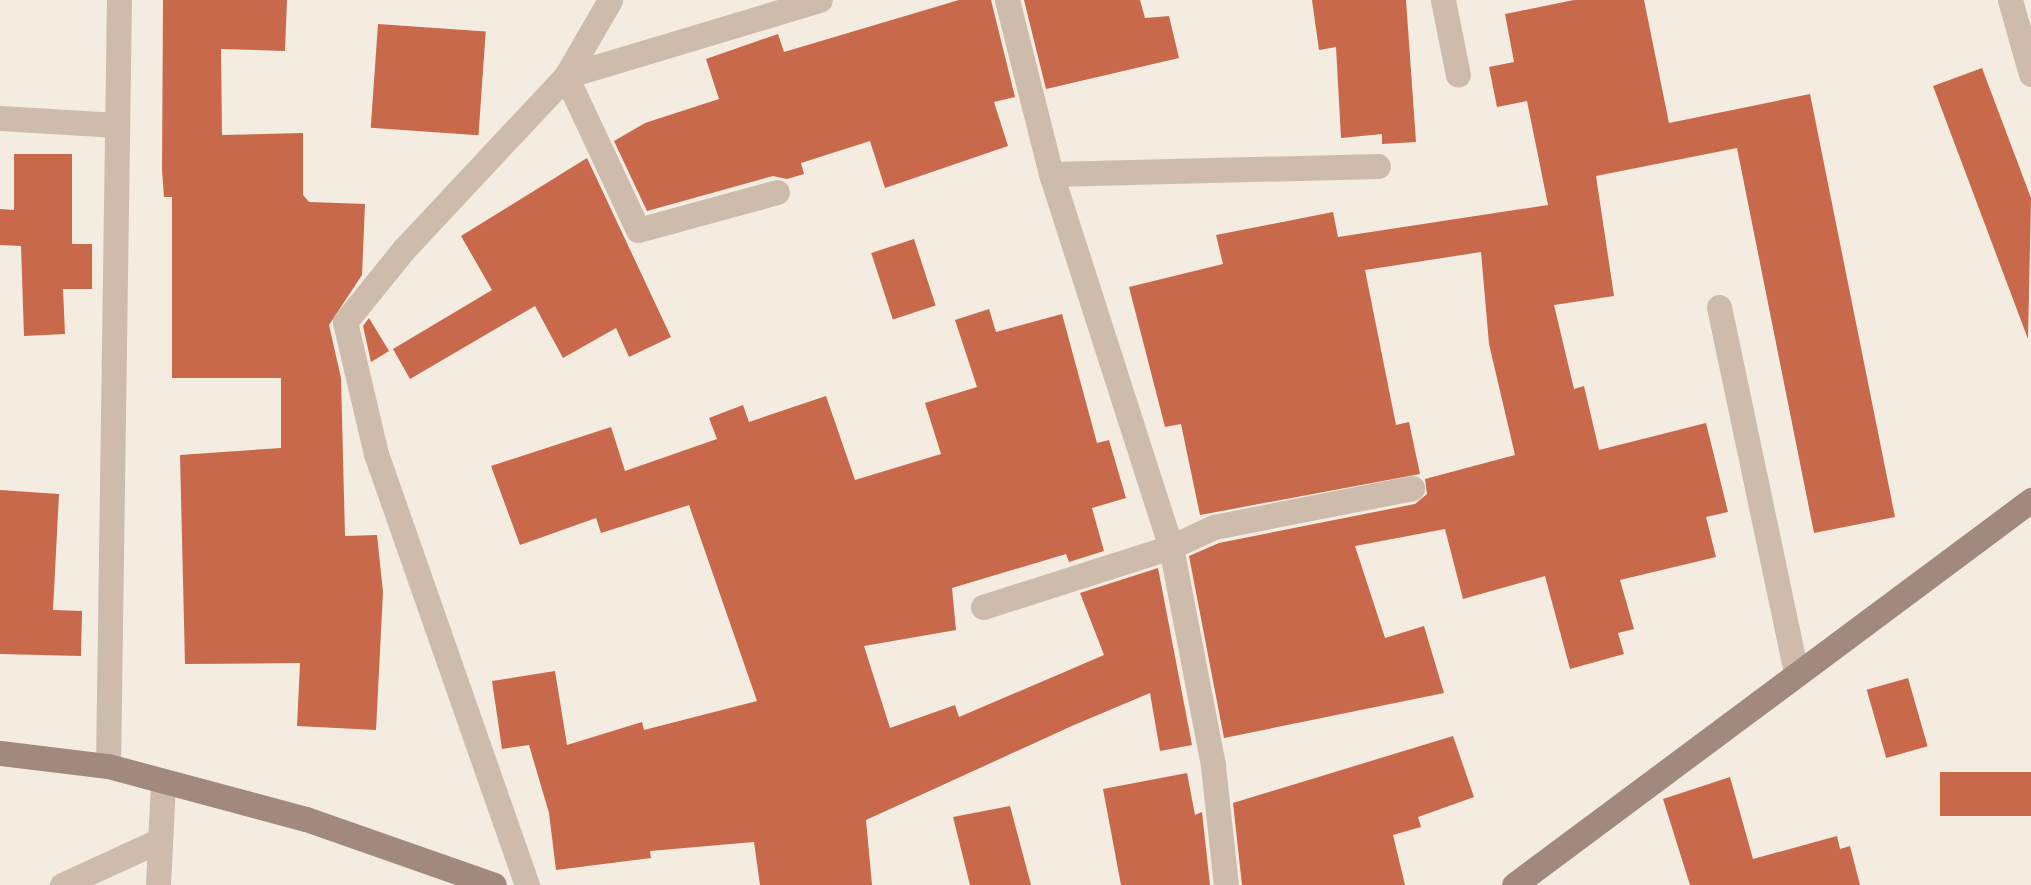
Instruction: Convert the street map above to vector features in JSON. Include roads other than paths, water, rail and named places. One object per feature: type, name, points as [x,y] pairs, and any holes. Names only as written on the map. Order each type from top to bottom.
[{"type":"street","points":[[108,766],[120,0]]},
{"type":"street","points":[[527,885],[376,454],[346,322],[405,248],[566,76],[610,0]]},
{"type":"street","points":[[566,76],[820,0]]},
{"type":"street","points":[[1007,0],[1051,174],[1171,547],[1214,766],[1226,885]]},
{"type":"street","points":[[1442,0],[1458,75]]},
{"type":"street","points":[[2010,0],[2031,74]]},
{"type":"street","points":[[566,76],[638,230],[777,192]]},
{"type":"street","points":[[0,118],[118,125]]},
{"type":"street","points":[[1051,174],[1378,166]]},
{"type":"street","points":[[1718,307],[1796,674]]},
{"type":"street","points":[[983,606],[1171,547],[1214,528],[1412,488]]},
{"type":"street","points":[[1514,885],[2031,500]]},
{"type":"street","points":[[0,753],[108,766],[306,818],[494,885]]},
{"type":"street","points":[[158,885],[156,842],[163,783]]},
{"type":"street","points":[[62,885],[156,842]]}]
